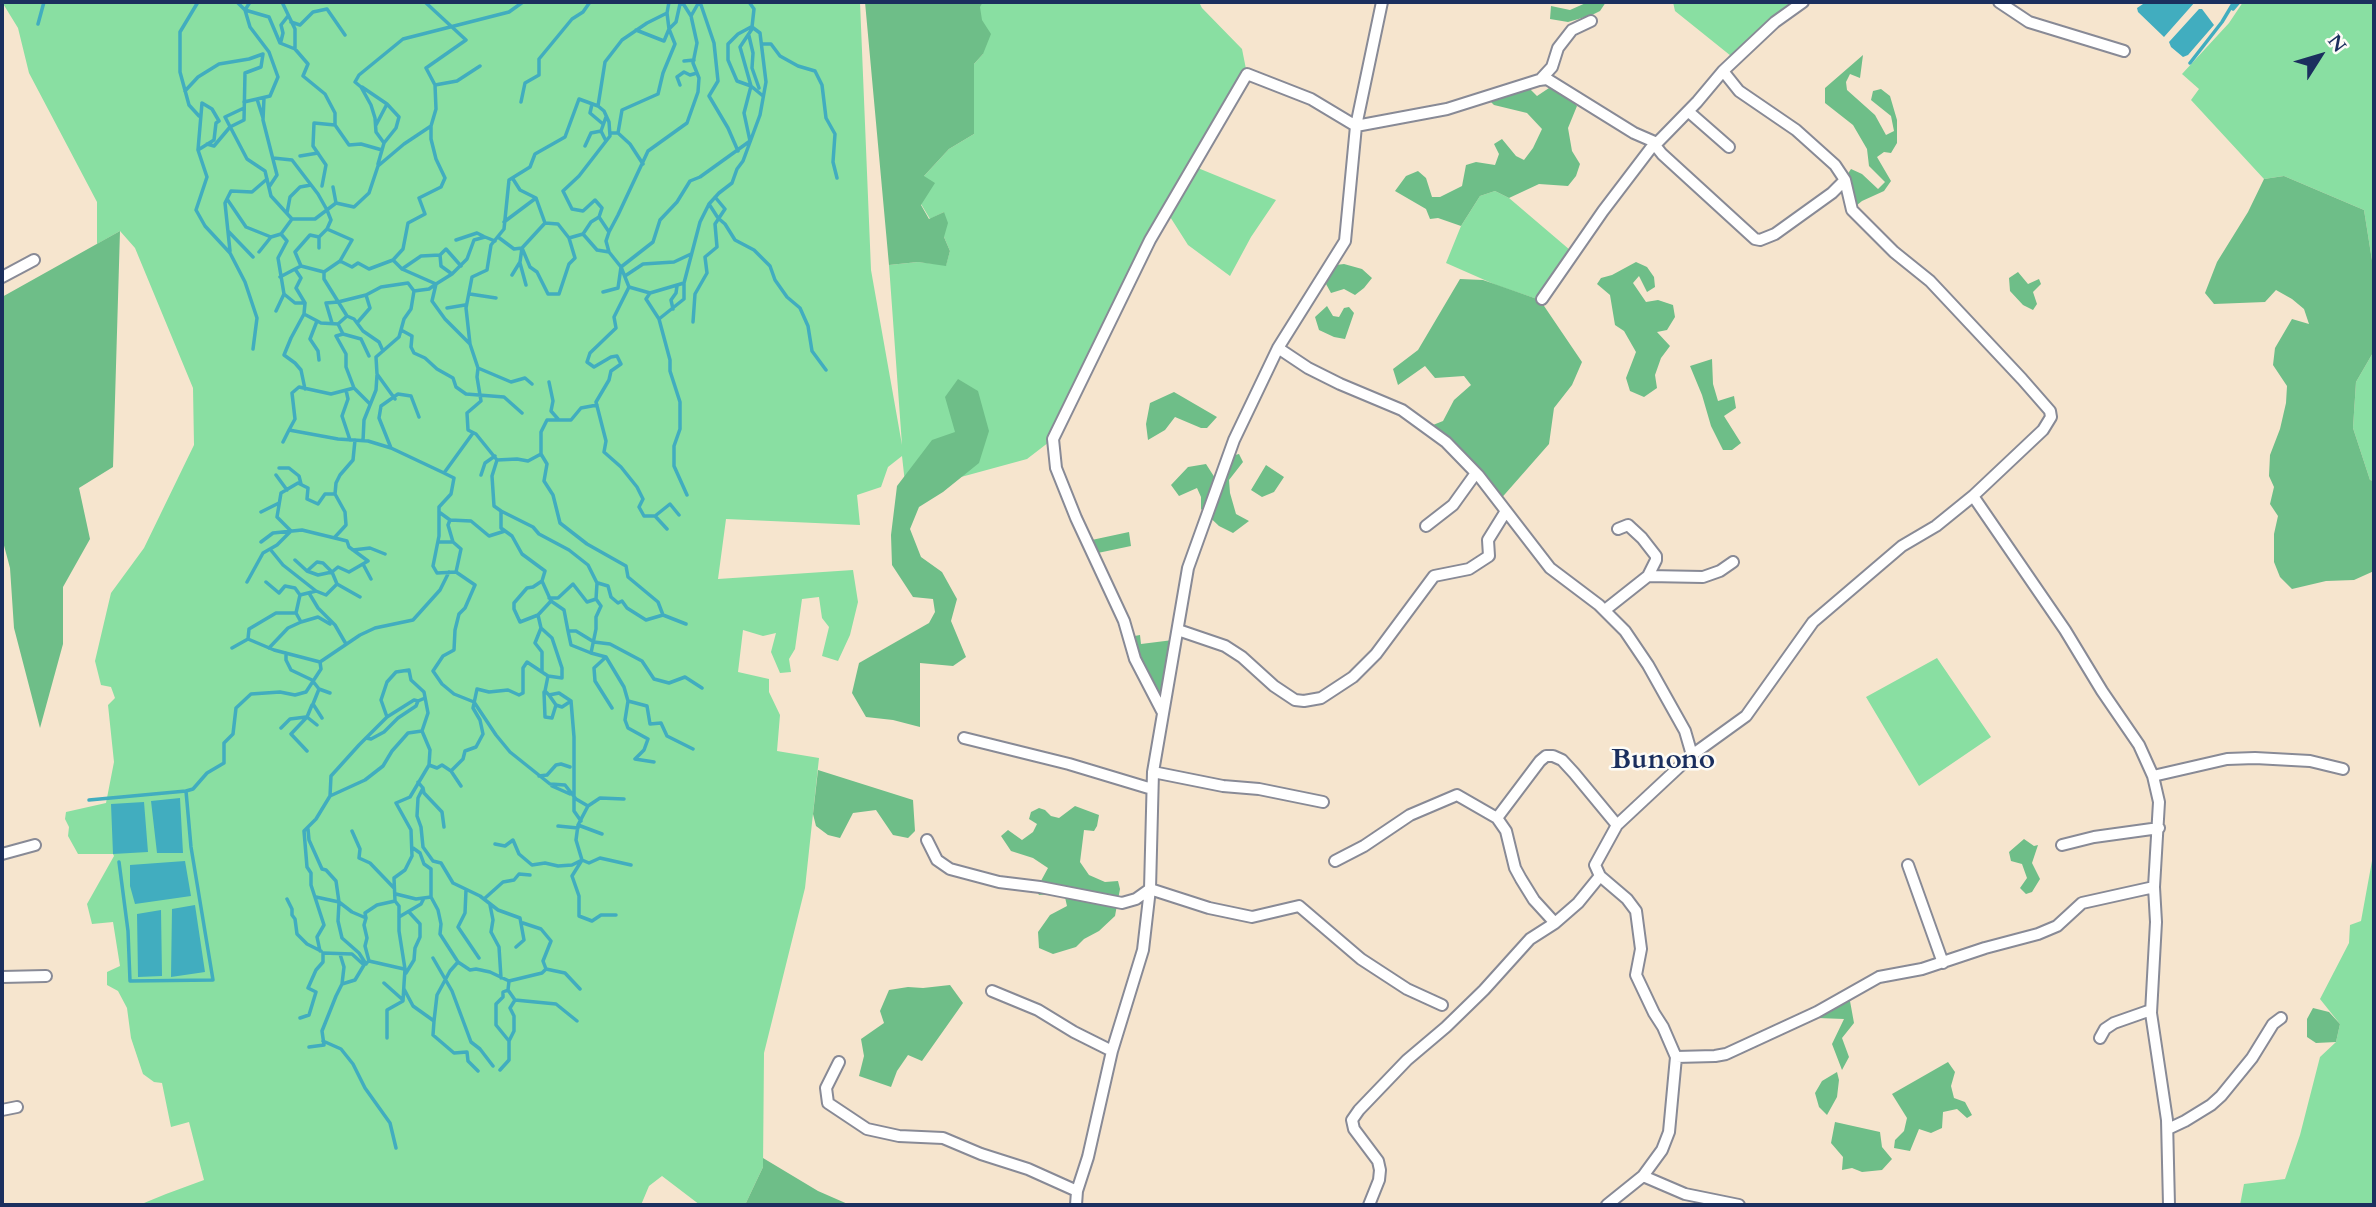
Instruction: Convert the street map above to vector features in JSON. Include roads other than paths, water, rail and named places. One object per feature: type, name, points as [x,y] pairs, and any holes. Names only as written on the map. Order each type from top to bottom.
[{"type":"street","points":[[1076,1205],[1077,1191],[1088,1157],[1112,1051],[1143,950],[1150,888],[1153,772],[1188,568],[1234,440],[1278,348],[1345,243],[1356,127],[1382,2]]},
{"type":"street","points":[[1542,299],[1595,221],[1654,144],[1664,138],[1689,112],[1723,71],[1775,22],[1803,2]]},
{"type":"street","points":[[1999,2],[2029,22],[2124,51]]},
{"type":"street","points":[[1541,80],[1552,66],[1558,48],[1572,30],[1591,21]]},
{"type":"street","points":[[1607,1205],[1643,1176],[1662,1150],[1669,1132],[1676,1057],[1636,975],[1641,949],[1636,911],[1627,899],[1600,876],[1595,865],[1617,825],[1692,755],[1746,716],[1813,622],[1902,546],[1937,526],[1973,496],[2043,430],[2050,421],[2051,414],[2022,379],[1930,281],[1894,252],[1852,210],[1845,180],[1828,159],[1796,130],[1736,89],[1723,71]]},
{"type":"street","points":[[1162,711],[1135,659],[1124,621],[1056,468],[1054,439],[1150,240],[1247,74],[1311,99],[1356,127],[1447,109],[1541,80],[1551,81],[1654,144],[1755,239],[1760,240],[1775,234],[1832,193],[1845,180]]},
{"type":"street","points":[[1689,112],[1729,147]]},
{"type":"street","points":[[2,277],[34,260]]},
{"type":"street","points":[[1278,348],[1340,384],[1413,416],[1446,442],[1476,473],[1550,568],[1605,610],[1625,631],[1648,665],[1685,731],[1692,755]]},
{"type":"street","points":[[1426,526],[1453,505],[1476,473]]},
{"type":"street","points":[[1973,496],[2065,630],[2139,745],[2153,776],[2159,802],[2159,828],[2154,887],[2156,922],[2151,1010],[2168,1129],[2169,1205]]},
{"type":"street","points":[[1178,630],[1225,646],[1295,700],[1321,698],[1353,677],[1376,654],[1434,576],[1469,569],[1489,556],[1488,540],[1506,511]]},
{"type":"street","points":[[1605,610],[1648,576],[1656,556],[1628,525],[1618,528]]},
{"type":"street","points":[[1648,576],[1703,577],[1720,571],[1733,562]]},
{"type":"street","points":[[964,738],[1069,764],[1152,789]]},
{"type":"street","points":[[1497,818],[1540,761],[1546,756],[1553,756],[1562,760],[1574,772],[1617,825]]},
{"type":"street","points":[[2153,776],[2227,760],[2255,758],[2310,761],[2343,769]]},
{"type":"street","points":[[1153,772],[1323,802]]},
{"type":"street","points":[[1335,861],[1364,846],[1410,815],[1457,795],[1497,818],[1506,831],[1515,868],[1521,879],[1555,923]]},
{"type":"street","points":[[2062,845],[2094,837],[2159,828]]},
{"type":"street","points":[[927,840],[937,860],[950,869],[988,879],[1122,902],[1136,899],[1150,888]]},
{"type":"street","points":[[2,854],[35,845]]},
{"type":"street","points":[[1908,865],[1943,962]]},
{"type":"street","points":[[1369,1205],[1380,1170],[1378,1161],[1359,1139],[1352,1120],[1407,1060],[1484,990],[1530,939],[1555,923],[1578,903],[1600,876]]},
{"type":"street","points":[[1676,1057],[1726,1054],[1817,1012],[1879,977],[1922,969],[2057,926],[2082,903],[2154,887]]},
{"type":"street","points":[[1150,888],[1209,908],[1252,917],[1299,906],[1369,964],[1407,989],[1442,1005]]},
{"type":"street","points":[[2,977],[46,976]]},
{"type":"street","points":[[992,992],[1038,1010],[1073,1032],[1112,1051]]},
{"type":"street","points":[[2100,1038],[2105,1028],[2114,1023],[2151,1010]]},
{"type":"street","points":[[2168,1129],[2211,1105],[2221,1096],[2252,1058],[2273,1024],[2281,1018]]},
{"type":"street","points":[[839,1062],[827,1088],[828,1103],[867,1129],[899,1136],[943,1138],[1028,1169],[1077,1191]]},
{"type":"street","points":[[2,1110],[17,1107]]},
{"type":"street","points":[[1643,1176],[1685,1194],[1738,1205]]},
{"type":"water","points":[[2146,2],[2195,2],[2164,37],[2138,12],[2137,8]]},
{"type":"water","points":[[2199,9],[2202,9],[2214,25],[2188,55],[2183,57],[2169,42]]},
{"type":"water","points":[[180,798],[183,853],[157,853],[151,801]]},
{"type":"water","points":[[144,802],[148,852],[113,854],[111,804]]},
{"type":"water","points":[[185,861],[191,896],[135,904],[130,886],[130,865]]},
{"type":"water","points":[[195,905],[205,972],[171,977],[172,909]]},
{"type":"water","points":[[161,910],[162,976],[138,977],[137,914]]},
{"type":"waterway","points":[[38,24],[44,2]]},
{"type":"waterway","points":[[198,2],[180,32],[180,72],[189,105],[199,116]]},
{"type":"waterway","points":[[237,2],[245,10],[250,27],[269,52],[278,77],[270,96],[244,102]]},
{"type":"waterway","points":[[250,2],[245,10],[269,17],[280,43],[295,49],[308,64],[303,76],[325,94],[335,113],[335,125],[349,145],[361,144],[382,150]]},
{"type":"waterway","points":[[282,2],[295,29],[295,49]]},
{"type":"waterway","points":[[406,2],[420,2]]},
{"type":"waterway","points":[[292,219],[315,219],[336,203],[354,207],[369,193],[378,166],[431,126],[436,109],[435,85],[426,68],[466,40],[425,2]]},
{"type":"waterway","points":[[378,164],[384,143],[376,132],[371,105],[355,82],[359,75],[403,39],[509,12],[523,2]]},
{"type":"waterway","points":[[521,102],[525,83],[539,75],[539,59],[590,2]]},
{"type":"waterway","points":[[451,771],[463,759],[465,751],[476,747],[483,734],[480,720],[473,708],[477,689],[489,692],[508,690],[519,695],[523,693],[523,668],[527,662],[542,672],[542,652],[535,643],[541,628],[538,615],[551,601],[542,581],[545,571],[522,554],[512,536],[501,528],[501,511],[494,506],[492,476],[497,460],[476,434],[468,430],[467,413],[481,401],[478,368],[470,344],[466,308],[472,277],[487,270],[491,245],[504,229],[509,180],[530,167],[535,154],[565,137],[579,99],[598,106],[605,62],[622,40],[667,13],[669,2]]},
{"type":"waterway","points":[[609,232],[648,151],[687,123],[698,92],[699,78],[693,63],[697,43],[691,16],[684,5],[677,2]]},
{"type":"waterway","points":[[691,16],[699,2]]},
{"type":"waterway","points":[[700,2],[714,43],[718,81],[709,96],[738,151]]},
{"type":"waterway","points":[[629,287],[650,293],[684,283],[700,222],[709,204],[732,183],[743,161],[760,115],[766,82],[760,33],[752,27],[754,9],[749,2]]},
{"type":"waterway","points":[[2190,63],[2234,2]]},
{"type":"waterway","points":[[2233,9],[2239,2]]},
{"type":"waterway","points":[[636,30],[664,41],[669,29],[676,22],[680,4]]},
{"type":"waterway","points":[[291,22],[300,25],[313,12],[327,9],[345,35]]},
{"type":"waterway","points":[[618,133],[622,110],[658,94],[675,44],[667,13]]},
{"type":"waterway","points":[[281,41],[281,25],[288,16]]},
{"type":"waterway","points":[[603,292],[618,288],[621,267],[653,242],[660,220],[677,202],[690,181],[700,177],[750,141],[744,113],[751,86],[737,81],[728,60],[728,44],[751,27]]},
{"type":"waterway","points":[[752,29],[740,47],[751,86],[763,96]]},
{"type":"waterway","points":[[749,36],[753,53],[752,68],[759,88]]},
{"type":"waterway","points":[[762,44],[771,44],[780,56],[798,66],[815,71],[822,85],[826,118],[835,134],[833,162],[837,178]]},
{"type":"waterway","points":[[185,91],[198,77],[219,64],[263,54]]},
{"type":"waterway","points":[[207,144],[214,146],[230,127],[244,120],[245,73],[261,67],[263,54]]},
{"type":"waterway","points":[[684,61],[694,60]]},
{"type":"waterway","points":[[435,85],[457,81],[480,66]]},
{"type":"waterway","points":[[680,85],[677,77],[684,72],[690,75],[697,73]]},
{"type":"waterway","points":[[362,87],[387,104],[399,117],[396,128],[384,143]]},
{"type":"waterway","points":[[264,98],[263,120],[277,175],[269,187]]},
{"type":"waterway","points":[[257,99],[263,118]]},
{"type":"waterway","points":[[219,121],[212,109],[202,103],[198,150],[207,177],[196,210],[205,226],[230,253],[245,282],[257,318],[253,349]]},
{"type":"waterway","points":[[376,125],[387,104]]},
{"type":"waterway","points":[[592,104],[590,113],[603,124]]},
{"type":"waterway","points":[[598,106],[604,111],[609,122],[610,136],[579,176],[563,191],[572,209],[583,211],[595,200],[602,208],[599,217],[609,232],[606,241],[609,252],[621,267],[629,287],[614,317],[616,328],[590,353],[587,362],[594,367],[617,356],[621,364],[611,371],[609,380],[596,402],[606,441],[604,452],[637,487],[643,499],[639,507],[644,516],[655,516],[667,529]]},
{"type":"waterway","points":[[244,108],[225,117],[247,159],[265,171],[271,196],[292,219],[281,234],[271,237],[259,252]]},
{"type":"waterway","points":[[606,117],[601,131],[606,141]]},
{"type":"waterway","points":[[198,150],[214,140],[216,123],[219,121]]},
{"type":"waterway","points":[[322,186],[326,165],[313,146],[314,123],[335,125]]},
{"type":"waterway","points":[[393,260],[403,249],[408,223],[425,214],[419,198],[441,187],[445,178],[436,159],[431,126]]},
{"type":"waterway","points":[[585,146],[591,133],[601,131]]},
{"type":"waterway","points":[[610,133],[618,133],[630,144],[643,164]]},
{"type":"waterway","points":[[300,156],[318,153]]},
{"type":"waterway","points":[[273,158],[292,160],[327,210],[331,220],[327,229],[352,240],[340,261],[324,272],[324,279],[347,316],[338,324],[343,334],[361,339],[369,356]]},
{"type":"waterway","points":[[230,251],[225,203],[231,191],[252,192],[267,179]]},
{"type":"waterway","points":[[513,179],[520,190],[536,198],[545,223],[558,224],[569,238]]},
{"type":"waterway","points":[[287,213],[290,197],[300,187],[311,185]]},
{"type":"waterway","points":[[333,187],[336,203]]},
{"type":"waterway","points":[[693,322],[695,294],[707,273],[705,257],[717,247],[715,224],[725,209],[715,197]]},
{"type":"waterway","points":[[504,222],[536,198]]},
{"type":"waterway","points":[[227,199],[246,227],[271,237]]},
{"type":"waterway","points":[[709,204],[735,240],[754,250],[770,266],[775,280],[787,297],[800,308],[808,326],[812,351],[826,370]]},
{"type":"waterway","points":[[498,237],[514,249],[522,248],[530,267],[537,272],[548,294],[559,294],[569,264],[575,258],[569,238],[583,234],[591,222],[599,217]]},
{"type":"waterway","points":[[512,275],[520,262],[522,248],[545,223]]},
{"type":"waterway","points":[[319,248],[319,237],[327,229]]},
{"type":"waterway","points":[[228,231],[253,257]]},
{"type":"waterway","points":[[456,240],[477,233],[483,236]]},
{"type":"waterway","points":[[276,311],[284,294],[278,258],[287,241],[281,234]]},
{"type":"waterway","points":[[583,234],[597,250],[609,252]]},
{"type":"waterway","points":[[319,237],[310,235],[295,252],[301,266],[324,272]]},
{"type":"waterway","points":[[470,344],[445,319],[432,301],[436,284],[452,274],[467,259],[474,240],[485,237],[495,241]]},
{"type":"waterway","points":[[402,269],[421,256],[440,255],[446,249],[461,266]]},
{"type":"waterway","points":[[625,276],[643,264],[674,262],[691,254]]},
{"type":"waterway","points":[[440,255],[441,266],[452,274]]},
{"type":"waterway","points":[[340,261],[352,267],[358,263],[369,269],[393,260],[402,269],[436,284],[429,289],[414,291],[411,309],[404,319],[399,337],[376,357],[377,374],[395,399]]},
{"type":"waterway","points":[[520,263],[526,285]]},
{"type":"waterway","points":[[301,266],[295,269],[301,278],[296,288],[305,303]]},
{"type":"waterway","points":[[280,277],[295,269]]},
{"type":"waterway","points":[[357,323],[370,308],[366,295],[381,287],[408,283],[414,291]]},
{"type":"waterway","points":[[659,319],[684,299],[684,283]]},
{"type":"waterway","points":[[673,309],[671,300],[677,286]]},
{"type":"waterway","points":[[650,293],[646,299],[659,319],[680,402],[680,429],[674,446],[674,466],[687,495]]},
{"type":"waterway","points":[[284,294],[295,303],[305,303],[304,314]]},
{"type":"waterway","points":[[470,294],[496,298]]},
{"type":"waterway","points":[[332,323],[326,303],[366,295]]},
{"type":"waterway","points":[[447,308],[465,305]]},
{"type":"waterway","points":[[305,389],[301,370],[284,355],[291,338],[304,314],[321,323],[338,324]]},
{"type":"waterway","points":[[347,316],[379,342],[383,351]]},
{"type":"waterway","points":[[317,321],[310,339],[318,351],[319,360]]},
{"type":"waterway","points":[[401,330],[412,336],[411,347],[414,353],[453,378],[456,387],[466,394],[504,397],[522,413]]},
{"type":"waterway","points":[[289,430],[295,419],[292,393],[299,387],[331,394],[354,388],[346,367],[346,354],[336,336],[343,334]]},
{"type":"waterway","points":[[478,368],[511,382],[525,378],[532,384]]},
{"type":"waterway","points":[[363,441],[364,420],[376,390],[377,375]]},
{"type":"waterway","points":[[549,382],[553,401],[551,411],[558,419]]},
{"type":"waterway","points":[[354,388],[370,404]]},
{"type":"waterway","points":[[346,390],[348,399],[342,416],[350,440]]},
{"type":"waterway","points":[[391,448],[379,418],[381,406],[398,394],[411,396],[419,417]]},
{"type":"waterway","points":[[541,454],[541,432],[547,420],[571,420],[581,408],[597,405]]},
{"type":"waterway","points":[[283,442],[289,430],[338,439],[368,441],[391,448],[444,473],[473,433]]},
{"type":"waterway","points":[[335,537],[346,525],[345,512],[335,494],[336,483],[353,460],[355,440]]},
{"type":"waterway","points":[[497,460],[528,461],[541,454],[547,464],[544,481],[553,495],[560,523],[587,544],[626,566],[628,577],[658,602],[663,615]]},
{"type":"waterway","points":[[481,475],[485,463],[495,456]]},
{"type":"waterway","points":[[279,468],[289,468],[299,476],[301,484]]},
{"type":"waterway","points":[[444,473],[454,478],[451,494],[439,507],[439,536],[433,566],[437,573],[456,572]]},
{"type":"waterway","points":[[276,475],[287,490]]},
{"type":"waterway","points":[[247,582],[263,553],[277,545],[291,531],[277,517],[281,493],[298,483],[308,488],[307,499],[318,504],[325,494],[335,494]]},
{"type":"waterway","points":[[261,512],[279,503]]},
{"type":"waterway","points":[[655,516],[670,504],[679,515]]},
{"type":"waterway","points":[[501,511],[533,527],[539,534],[569,550],[588,565],[597,583],[596,599],[601,606],[596,617],[591,653],[606,657],[624,687],[628,701],[647,706],[650,724],[661,723],[667,736],[693,749]]},
{"type":"waterway","points":[[439,512],[450,520],[471,521],[489,536],[505,531]]},
{"type":"waterway","points":[[450,520],[448,525],[453,542],[461,549],[456,572],[475,585],[465,608],[459,614],[454,650],[443,656],[433,671],[442,684],[454,694],[474,702],[510,752],[550,784],[565,785],[576,799],[588,806],[600,798],[624,799]]},
{"type":"waterway","points":[[232,648],[248,639],[249,629],[276,613],[296,613],[300,595],[316,591],[326,595],[337,584],[332,572],[338,567],[349,572],[368,561],[349,547],[347,541],[302,530],[273,533],[261,542]]},
{"type":"waterway","points":[[438,542],[453,542]]},
{"type":"waterway","points":[[353,550],[370,548],[385,554]]},
{"type":"waterway","points":[[270,549],[283,565],[316,591]]},
{"type":"waterway","points":[[295,560],[307,571],[318,575],[332,572]]},
{"type":"waterway","points":[[307,571],[317,562],[323,563],[332,572]]},
{"type":"waterway","points":[[363,564],[371,579]]},
{"type":"waterway","points":[[248,639],[274,650],[320,662],[375,628],[413,620],[440,590],[449,572]]},
{"type":"waterway","points":[[538,615],[520,622],[514,603],[527,588],[542,581]]},
{"type":"waterway","points":[[266,582],[279,593],[285,586],[295,588],[300,595]]},
{"type":"waterway","points":[[598,583],[608,586],[611,597],[618,603],[622,601],[627,608],[646,620],[663,615],[686,624]]},
{"type":"waterway","points":[[337,584],[360,597]]},
{"type":"waterway","points":[[549,598],[558,598],[573,584],[587,602],[596,599]]},
{"type":"waterway","points":[[309,593],[318,608],[335,625],[346,644]]},
{"type":"waterway","points":[[551,601],[564,610],[568,631],[576,631],[594,642],[610,644],[642,661],[654,679],[669,683],[685,677],[702,688]]},
{"type":"waterway","points":[[269,648],[288,628],[301,622],[296,613]]},
{"type":"waterway","points":[[301,622],[318,617],[330,624]]},
{"type":"waterway","points":[[541,628],[552,638],[562,668],[562,678],[548,676]]},
{"type":"waterway","points":[[568,631],[571,645],[591,653]]},
{"type":"waterway","points":[[286,653],[291,670],[312,680],[319,689],[330,693]]},
{"type":"waterway","points":[[606,657],[594,668],[595,681],[612,708]]},
{"type":"waterway","points":[[119,862],[128,931],[130,981],[213,980],[191,847],[186,791],[193,789],[207,773],[224,763],[224,743],[233,734],[236,708],[251,694],[280,692],[295,695],[306,692],[321,669],[320,662]]},
{"type":"waterway","points":[[300,1018],[309,1015],[316,992],[308,988],[323,962],[323,953],[352,954],[364,965],[369,961],[365,946],[365,913],[377,905],[395,901],[394,878],[405,870],[412,856],[411,830],[396,803],[410,797],[429,765],[430,750],[422,731],[428,713],[424,692],[411,680],[409,670],[396,672],[387,682],[381,700],[387,717]]},
{"type":"waterway","points":[[542,672],[548,676],[545,691],[549,695],[559,693],[571,701],[574,811],[581,821]]},
{"type":"waterway","points":[[319,689],[313,704],[322,718]]},
{"type":"waterway","points":[[544,692],[545,717],[552,718],[556,705]]},
{"type":"waterway","points":[[549,695],[556,705],[562,707],[571,701]]},
{"type":"waterway","points":[[330,796],[331,776],[359,745],[387,717],[414,700],[425,698]]},
{"type":"waterway","points":[[366,738],[371,739],[384,732],[416,706],[418,701]]},
{"type":"waterway","points":[[628,701],[625,720],[628,728],[648,739],[644,750],[635,759],[654,762]]},
{"type":"waterway","points":[[312,705],[307,717],[317,725]]},
{"type":"waterway","points":[[281,728],[290,719],[306,717]]},
{"type":"waterway","points":[[307,717],[291,734],[307,751]]},
{"type":"waterway","points":[[320,951],[317,937],[324,925],[311,885],[311,873],[307,867],[304,831],[316,819],[330,796],[365,780],[383,766],[408,733],[422,731]]},
{"type":"waterway","points":[[429,765],[437,768],[442,765],[451,771],[461,786]]},
{"type":"waterway","points":[[539,776],[547,775],[556,765],[570,767]]},
{"type":"waterway","points":[[418,782],[423,788],[418,798],[417,816],[423,847],[433,861],[441,863],[453,883],[480,896],[498,910],[520,918],[524,940],[516,947]]},
{"type":"waterway","points":[[552,786],[570,794]]},
{"type":"waterway","points":[[423,788],[424,793],[442,812],[444,827]]},
{"type":"waterway","points":[[89,800],[186,791]]},
{"type":"waterway","points":[[588,806],[578,825],[576,840],[582,860],[572,876],[579,896],[579,916],[592,921],[601,915],[616,915]]},
{"type":"waterway","points":[[578,825],[602,834]]},
{"type":"waterway","points":[[558,826],[578,828]]},
{"type":"waterway","points":[[308,829],[309,840],[322,869],[336,881],[338,921],[342,938],[359,953],[366,964]]},
{"type":"waterway","points":[[352,831],[360,849],[359,858],[370,863],[394,888]]},
{"type":"waterway","points":[[495,844],[505,846],[513,840],[519,854],[532,865],[572,865],[582,860],[589,863],[600,858],[631,865]]},
{"type":"waterway","points":[[404,989],[413,1006],[434,1021],[437,995],[458,962],[440,934],[438,910],[431,897],[431,869],[413,848]]},
{"type":"waterway","points":[[484,899],[503,882],[514,880],[519,874],[530,875]]},
{"type":"waterway","points":[[466,890],[465,913],[458,927],[479,958]]},
{"type":"waterway","points":[[396,894],[416,899],[431,897]]},
{"type":"waterway","points":[[316,897],[339,902],[366,918]]},
{"type":"waterway","points":[[399,917],[421,904],[424,898]]},
{"type":"waterway","points":[[287,899],[295,919],[297,934],[307,944],[321,951]]},
{"type":"waterway","points":[[387,1038],[387,1010],[403,1001],[405,969],[399,931],[399,906],[395,901]]},
{"type":"waterway","points":[[490,905],[493,920],[491,932],[499,947],[501,978]]},
{"type":"waterway","points":[[406,973],[414,960],[420,937],[420,924],[409,912]]},
{"type":"waterway","points":[[523,923],[541,929],[551,941],[543,961],[546,969]]},
{"type":"waterway","points":[[340,954],[344,967],[342,984]]},
{"type":"waterway","points":[[433,958],[452,991],[471,1042],[493,1066]]},
{"type":"waterway","points":[[369,961],[404,969]]},
{"type":"waterway","points":[[458,962],[470,970],[490,972],[509,981],[508,990],[515,1000],[556,1004],[577,1021]]},
{"type":"waterway","points":[[309,1047],[324,1045],[322,1031],[336,996],[342,984],[355,980],[364,965]]},
{"type":"waterway","points":[[546,969],[565,973],[580,989]]},
{"type":"waterway","points":[[509,981],[542,973],[546,969]]},
{"type":"waterway","points":[[384,983],[403,1000]]},
{"type":"waterway","points":[[508,990],[503,992],[503,997],[496,1004],[496,1025],[509,1041]]},
{"type":"waterway","points":[[500,1070],[509,1060],[509,1041],[514,1031],[514,1016],[510,1008],[515,1000]]},
{"type":"waterway","points":[[434,1021],[433,1035],[454,1053],[467,1052],[468,1061],[478,1071]]},
{"type":"waterway","points":[[323,1041],[341,1049],[353,1064],[365,1088],[390,1123],[396,1148]]},
{"type":"district","name":"Bunono","points":[[1663,762]]}]
